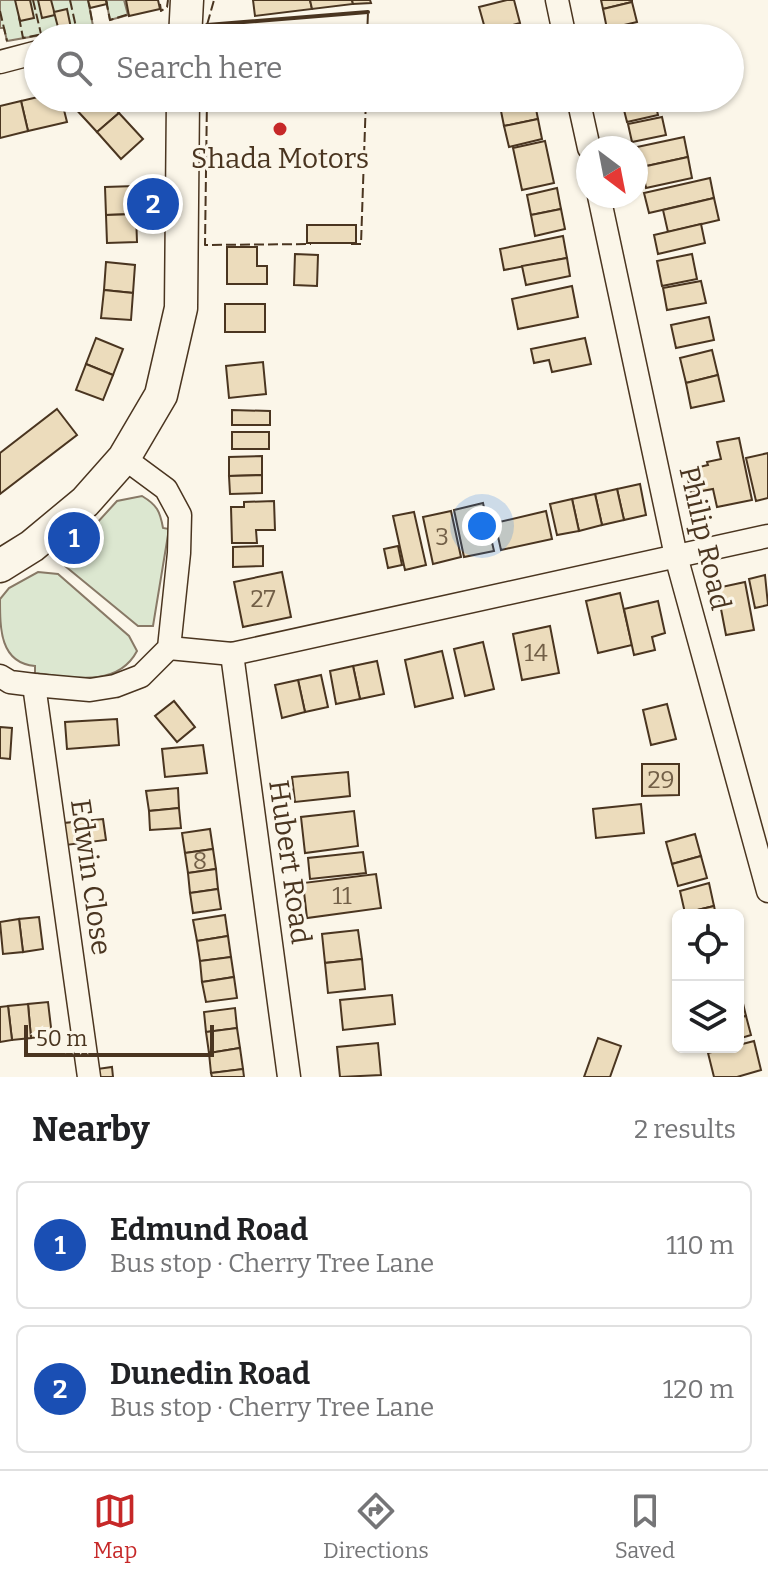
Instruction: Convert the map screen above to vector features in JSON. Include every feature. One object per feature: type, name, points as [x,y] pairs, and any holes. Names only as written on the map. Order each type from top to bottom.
[{"type":"street","points":[[186,24],[187,0]]},
{"type":"street","points":[[557,0],[562,24]]},
{"type":"street","points":[[0,62],[24,56]]},
{"type":"street","points":[[0,566],[32,546],[85,502],[124,458],[161,395],[181,308],[183,112]]},
{"type":"street","points":[[581,112],[586,136]]},
{"type":"street","name":"Philip Road","points":[[602,208],[676,556],[768,891]]},
{"type":"street","points":[[0,676],[10,682],[90,690],[115,686],[141,676],[169,648],[180,515],[166,489],[124,458]]},
{"type":"street","points":[[169,648],[232,654],[768,536]]},
{"type":"street","name":"Hubert Road","points":[[232,654],[289,1077]]},
{"type":"street","name":"Edwin Close","points":[[34,685],[89,1077]]},
{"type":"green space","points":[[0,0],[88,0],[93,24],[24,24],[24,38],[7,41],[4,28],[0,28]]},
{"type":"green space","points":[[106,0],[124,0],[128,15],[110,20]]},
{"type":"green space","points":[[142,496],[157,509],[163,528],[169,529],[153,626],[138,626],[65,566],[64,559],[117,501]]},
{"type":"green space","points":[[38,572],[58,574],[129,636],[137,651],[128,663],[105,676],[77,678],[35,673],[35,666],[15,658],[4,643],[0,599],[9,588]]},
{"type":"building","points":[[15,0],[30,0],[34,18],[20,21]]},
{"type":"building","points":[[38,0],[51,0],[55,15],[42,18]]},
{"type":"building","points":[[88,0],[106,0],[107,4],[90,8]]},
{"type":"building","points":[[126,0],[158,0],[160,9],[129,16]]},
{"type":"building","points":[[253,0],[310,0],[312,9],[255,16]]},
{"type":"building","points":[[310,0],[352,0],[353,4],[312,9]]},
{"type":"building","points":[[352,0],[370,0],[371,3],[353,4]]},
{"type":"building","points":[[514,0],[520,23],[484,24],[479,7]]},
{"type":"building","points":[[601,0],[632,0],[632,2],[603,9]]},
{"type":"building","points":[[632,2],[637,22],[606,24],[603,9]]},
{"type":"building","points":[[67,9],[70,24],[57,24],[54,12]]},
{"type":"building","points":[[24,100],[24,112],[64,112],[67,122],[28,131],[21,101]]},
{"type":"building","points":[[21,101],[28,131],[0,138],[0,106]]},
{"type":"building","points":[[79,112],[118,112],[119,113],[97,132]]},
{"type":"building","points":[[501,112],[537,112],[538,119],[504,126]]},
{"type":"building","points":[[624,112],[657,112],[658,115],[627,122]]},
{"type":"building","points":[[119,113],[143,139],[121,159],[97,132]]},
{"type":"building","points":[[662,117],[666,135],[648,139],[648,136],[631,136],[628,124]]},
{"type":"building","points":[[538,119],[542,139],[509,147],[504,126]]},
{"type":"building","points":[[684,137],[688,157],[648,166],[648,145]]},
{"type":"building","points":[[545,141],[554,183],[522,190],[513,148]]},
{"type":"building","points":[[688,157],[692,178],[648,188],[648,166]]},
{"type":"building","points":[[710,178],[714,198],[649,213],[648,192]]},
{"type":"building","points":[[135,186],[136,214],[106,215],[105,187]]},
{"type":"building","points":[[557,188],[561,209],[531,215],[527,195]]},
{"type":"building","points":[[714,198],[719,220],[668,232],[663,210]]},
{"type":"building","points":[[561,209],[565,229],[535,236],[531,215]]},
{"type":"building","points":[[136,214],[137,242],[107,243],[106,215]]},
{"type":"building","points":[[701,224],[705,243],[658,254],[654,235]]},
{"type":"building","points":[[307,225],[356,225],[356,243],[307,243]]},
{"type":"building","points":[[563,236],[567,258],[504,270],[500,249]]},
{"type":"building","points":[[227,247],[257,247],[257,266],[267,266],[267,284],[227,284]]},
{"type":"building","points":[[295,254],[318,255],[317,286],[294,285]]},
{"type":"building","points":[[692,254],[697,279],[662,286],[657,261]]},
{"type":"building","points":[[567,258],[570,276],[526,285],[522,266]]},
{"type":"building","points":[[106,262],[135,265],[133,293],[104,290]]},
{"type":"building","points":[[701,281],[706,303],[667,310],[663,288]]},
{"type":"building","points":[[572,286],[578,317],[518,329],[512,299]]},
{"type":"building","points":[[104,290],[133,293],[131,320],[101,318]]},
{"type":"building","points":[[225,304],[265,304],[265,332],[225,332]]},
{"type":"building","points":[[709,317],[714,340],[676,348],[671,325]]},
{"type":"building","points":[[96,338],[123,349],[113,375],[86,364]]},
{"type":"building","points":[[585,338],[591,364],[552,372],[549,360],[534,363],[531,349]]},
{"type":"building","points":[[712,350],[718,375],[686,383],[680,358]]},
{"type":"building","points":[[263,362],[266,394],[229,398],[226,366]]},
{"type":"building","points":[[86,364],[113,375],[103,400],[76,390]]},
{"type":"building","points":[[718,375],[724,401],[691,408],[686,383]]},
{"type":"building","points":[[57,409],[77,435],[0,494],[0,453]]},
{"type":"building","points":[[232,410],[270,411],[270,425],[232,425]]},
{"type":"building","points":[[232,432],[269,432],[269,449],[232,449]]},
{"type":"building","points":[[739,438],[752,500],[717,507],[713,489],[691,493],[686,470],[721,459],[717,442]]},
{"type":"building","points":[[768,453],[768,498],[756,501],[746,458]]},
{"type":"building","points":[[262,456],[262,475],[229,476],[229,457]]},
{"type":"building","points":[[262,475],[262,493],[230,494],[229,476]]},
{"type":"building","points":[[640,484],[646,515],[624,520],[617,489]]},
{"type":"building","points":[[617,489],[624,520],[602,525],[595,494]]},
{"type":"building","points":[[595,494],[602,525],[579,531],[572,499]]},
{"type":"building","points":[[572,499],[579,531],[557,535],[550,504]]},
{"type":"building","points":[[274,501],[275,530],[256,530],[257,543],[232,543],[231,507],[244,507],[244,502]]},
{"type":"building","points":[[483,503],[494,551],[464,557],[454,510]]},
{"type":"building","points":[[451,511],[461,557],[433,564],[423,517]]},
{"type":"building","points":[[546,511],[552,539],[501,550],[495,523]]},
{"type":"building","points":[[414,512],[426,565],[405,570],[393,516]]},
{"type":"building","points":[[263,546],[263,566],[233,567],[233,547]]},
{"type":"building","points":[[398,546],[402,565],[388,568],[384,549]]},
{"type":"building","points":[[282,572],[291,617],[243,627],[234,582]]},
{"type":"building","points":[[765,575],[768,605],[755,608],[749,579]]},
{"type":"building","points":[[745,582],[754,630],[726,635],[717,588]]},
{"type":"building","points":[[620,593],[632,645],[598,653],[586,601]]},
{"type":"building","points":[[658,601],[665,633],[652,637],[655,650],[634,655],[624,609]]},
{"type":"building","points":[[550,626],[559,673],[522,680],[513,634]]},
{"type":"building","points":[[483,642],[494,689],[465,696],[454,649]]},
{"type":"building","points":[[442,651],[453,698],[415,707],[405,660]]},
{"type":"building","points":[[377,661],[384,694],[360,699],[353,666]]},
{"type":"building","points":[[353,666],[360,699],[336,704],[330,671]]},
{"type":"building","points":[[321,675],[328,707],[305,712],[298,680]]},
{"type":"building","points":[[298,680],[305,712],[282,718],[275,685]]},
{"type":"building","points":[[174,701],[195,727],[177,742],[155,716]]},
{"type":"building","points":[[667,704],[676,739],[651,745],[643,710]]},
{"type":"building","points":[[117,719],[119,745],[67,749],[65,722]]},
{"type":"building","points":[[0,727],[12,728],[10,759],[0,758]]},
{"type":"building","points":[[203,745],[207,773],[165,777],[162,749]]},
{"type":"building","points":[[642,764],[679,764],[679,795],[642,796]]},
{"type":"building","points":[[348,772],[350,796],[295,802],[292,777]]},
{"type":"building","points":[[178,788],[179,808],[149,811],[146,791]]},
{"type":"building","points":[[641,804],[644,833],[596,838],[593,809]]},
{"type":"building","points":[[179,808],[181,828],[150,830],[149,811]]},
{"type":"building","points":[[354,811],[358,846],[305,853],[301,817]]},
{"type":"building","points":[[103,819],[106,840],[66,845],[64,823]]},
{"type":"building","points":[[210,829],[213,849],[185,853],[182,833]]},
{"type":"building","points":[[695,834],[701,856],[672,864],[666,842]]},
{"type":"building","points":[[213,849],[216,869],[188,873],[185,853]]},
{"type":"building","points":[[363,852],[366,873],[310,879],[308,858]]},
{"type":"building","points":[[701,856],[707,878],[678,886],[672,864]]},
{"type":"building","points":[[216,869],[218,889],[190,893],[188,873]]},
{"type":"building","points":[[376,874],[381,908],[307,918],[303,883]]},
{"type":"building","points":[[709,883],[714,906],[684,909],[680,891]]},
{"type":"building","points":[[218,889],[221,909],[193,913],[190,893]]},
{"type":"building","points":[[225,915],[228,936],[197,941],[193,920]]},
{"type":"building","points":[[39,917],[43,949],[23,952],[19,919]]},
{"type":"building","points":[[19,919],[23,952],[3,954],[0,922]]},
{"type":"building","points":[[358,930],[362,959],[325,963],[322,934]]},
{"type":"building","points":[[228,936],[231,957],[200,961],[197,941]]},
{"type":"building","points":[[231,957],[234,977],[202,982],[200,961]]},
{"type":"building","points":[[362,959],[365,989],[328,993],[325,963]]},
{"type":"building","points":[[234,977],[237,998],[206,1002],[202,982]]},
{"type":"building","points":[[392,995],[395,1024],[343,1030],[340,1000]]},
{"type":"building","points":[[48,1002],[52,1036],[31,1038],[28,1004]]},
{"type":"building","points":[[28,1004],[31,1038],[12,1040],[8,1006]]},
{"type":"building","points":[[8,1006],[12,1040],[0,1042],[0,1007]]},
{"type":"building","points":[[235,1008],[237,1028],[206,1032],[204,1012]]},
{"type":"building","points":[[744,1016],[751,1035],[744,1037]]},
{"type":"building","points":[[237,1028],[240,1048],[209,1053],[206,1032]]},
{"type":"building","points":[[598,1038],[621,1046],[610,1077],[584,1077]]},
{"type":"building","points":[[754,1041],[761,1070],[737,1077],[714,1077],[708,1053],[744,1053],[744,1044]]},
{"type":"building","points":[[378,1043],[381,1075],[340,1077],[337,1047]]},
{"type":"building","points":[[240,1048],[243,1069],[211,1073],[209,1053]]},
{"type":"building","points":[[112,1067],[113,1077],[98,1077],[97,1069]]},
{"type":"building","points":[[243,1069],[244,1077],[212,1077],[211,1073]]},
{"type":"fence","points":[[33,0],[39,24]]},
{"type":"fence","points":[[70,0],[75,24]]},
{"type":"fence","points":[[106,0],[110,20],[129,14]]},
{"type":"fence","points":[[160,4],[161,11],[167,7],[168,0]]},
{"type":"fence","points":[[207,24],[214,0]]},
{"type":"fence","points":[[89,4],[93,24]]},
{"type":"fence","points":[[0,11],[7,41]]},
{"type":"fence","points":[[368,12],[368,24]]},
{"type":"fence","points":[[19,17],[24,38]]},
{"type":"fence","points":[[207,112],[205,245],[311,244]]},
{"type":"fence","points":[[351,244],[361,244],[366,112]]},
{"type":"wall","points":[[219,24],[368,12]]},
{"type":"place","name":"Shada Motors","points":[[280,129]]},
{"type":"place","name":"Dunedin Road","points":[[153,204]]},
{"type":"place","name":"Edmund Road","points":[[74,538]]}]
